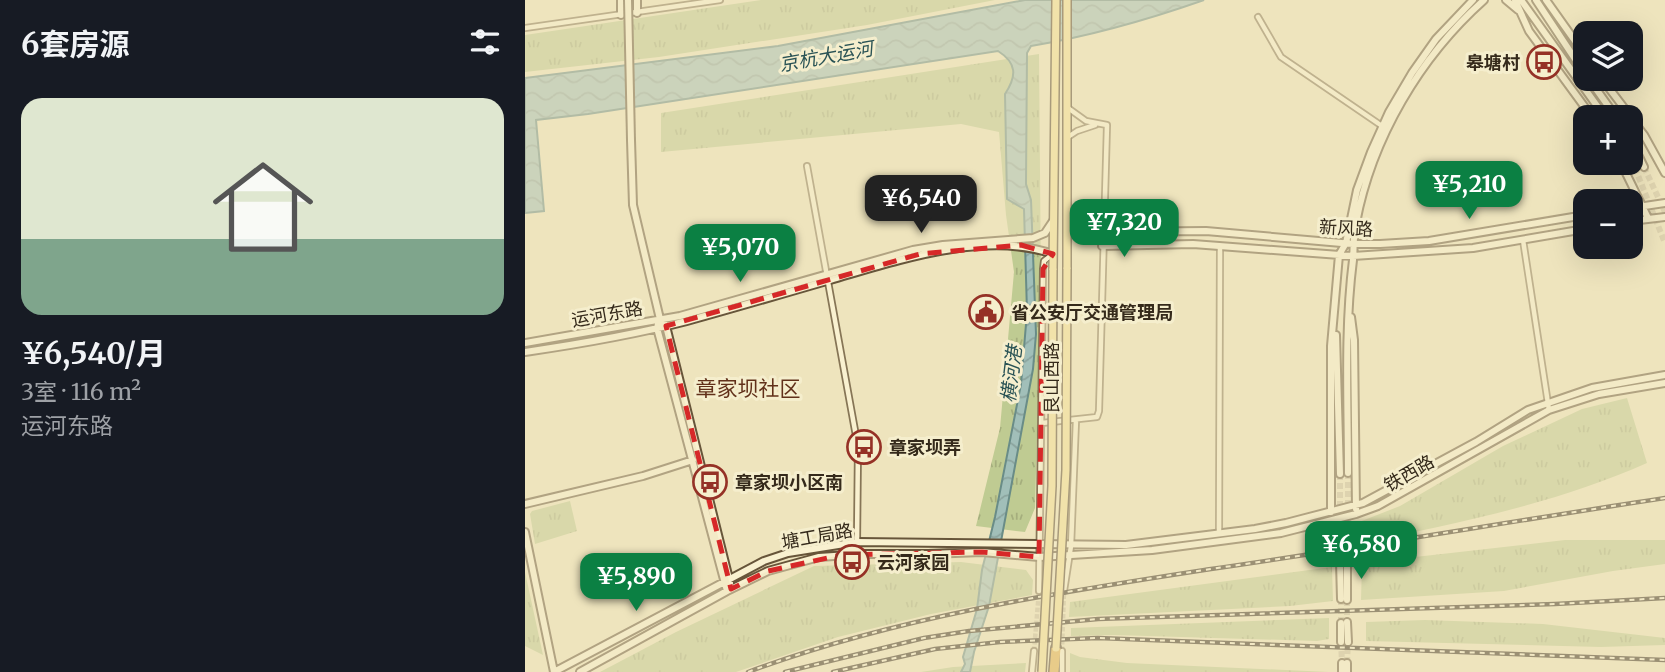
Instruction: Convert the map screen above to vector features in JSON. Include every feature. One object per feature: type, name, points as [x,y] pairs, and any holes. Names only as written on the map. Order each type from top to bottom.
[{"type":"highway","points":[[1055,672],[1059,650]]},
{"type":"main road","points":[[621,0],[621,15]]},
{"type":"main road","points":[[628,0],[633,205],[660,319],[666,326],[726,581]]},
{"type":"main road","points":[[637,0],[637,13]]},
{"type":"main road","name":"艮山西路","points":[[1042,672],[1052,486],[1056,0]]},
{"type":"main road","name":"艮山西路","points":[[1059,650],[1066,470],[1067,0]]},
{"type":"main road","points":[[1334,305],[1344,474],[1349,301],[1353,256],[1349,243],[1361,178],[1382,126],[1420,61],[1450,23],[1473,0]]},
{"type":"main road","points":[[1331,512],[1331,346],[1339,255],[1349,243],[1368,178],[1399,108],[1417,76],[1445,39],[1484,0]]},
{"type":"main road","points":[[1506,0],[1521,12]]},
{"type":"main road","points":[[1515,0],[1529,31],[1583,105]]},
{"type":"main road","points":[[1521,0],[1596,105]]},
{"type":"main road","points":[[1536,0],[1573,56]]},
{"type":"main road","points":[[1546,0],[1573,38]]},
{"type":"main road","points":[[1643,134],[1665,173]]},
{"type":"main road","points":[[1648,218],[1643,205],[1665,203]]},
{"type":"main road","points":[[1643,219],[1664,216]]},
{"type":"main road","name":"新风路","points":[[1102,232],[1206,232],[1349,243],[1429,241],[1573,217]]},
{"type":"main road","name":"运河东路","points":[[525,344],[680,316],[921,254],[1022,242],[1045,233],[1054,219]]},
{"type":"main road","points":[[1146,231],[1146,245]]},
{"type":"main road","name":"新风路","points":[[1102,246],[1220,246],[1353,256],[1462,249],[1573,231]]},
{"type":"main road","name":"运河东路","points":[[1022,242],[1053,254]]},
{"type":"main road","name":"运河东路","points":[[525,352],[618,338],[827,278]]},
{"type":"main road","points":[[1349,301],[1354,340],[1356,514]]},
{"type":"main road","points":[[660,319],[657,328],[729,590]]},
{"type":"main road","name":"铁西路","points":[[1070,556],[1152,550],[1281,533],[1356,514],[1378,506],[1548,406],[1614,383],[1665,375]]},
{"type":"main road","name":"铁西路","points":[[1071,546],[1126,545],[1255,529],[1331,512],[1380,495],[1528,410],[1665,383]]},
{"type":"main road","points":[[525,504],[643,476],[693,460]]},
{"type":"main road","points":[[525,532],[554,672]]},
{"type":"main road","points":[[1344,532],[1344,543]]},
{"type":"main road","name":"塘工局路","points":[[554,672],[764,561],[788,553],[857,542],[1071,546]]},
{"type":"main road","name":"塘工局路","points":[[580,672],[768,571],[819,557],[982,552],[1039,558],[1070,556]]},
{"type":"main road","points":[[1344,562],[1344,600]]},
{"type":"main road","points":[[1344,623],[1344,642]]},
{"type":"main road","points":[[1342,672],[1344,663],[1347,672]]},
{"type":"street","points":[[525,28],[720,0]]},
{"type":"street","points":[[1258,17],[1280,57],[1382,126]]},
{"type":"street","points":[[1068,108],[1077,117],[1097,125]]},
{"type":"street","points":[[1042,423],[1097,417],[1099,411],[1107,125],[1077,131],[1068,137]]},
{"type":"street","points":[[807,166],[859,447],[857,542]]},
{"type":"street","points":[[1664,216],[1665,225]]},
{"type":"street","points":[[1524,240],[1548,406]]},
{"type":"street","points":[[1219,533],[1220,246]]},
{"type":"street","name":"艮山西路","points":[[1039,591],[1043,269],[1044,261],[1053,254]]},
{"type":"street","name":"艮山西路","points":[[1064,591],[1071,546],[1076,420]]},
{"type":"street","name":"艮山西路","points":[[1059,650],[1062,672]]},
{"type":"street","points":[[1033,672],[1034,651]]},
{"type":"highlighted area","points":[[1021,245],[1053,254],[1043,269],[1039,557],[982,552],[841,555],[768,571],[731,589],[666,326],[920,254]]},
{"type":"green space","points":[[761,0],[995,0],[867,25],[659,57],[525,72],[525,35]]},
{"type":"green space","points":[[1039,54],[1041,286],[1035,508],[1025,532],[976,526],[1000,428],[1014,272],[999,132],[961,124],[661,152],[661,113]]},
{"type":"green space","points":[[1627,398],[1647,463],[1577,490],[1430,529],[1357,544],[1358,534],[1326,535],[1400,506],[1503,446],[1582,409]]},
{"type":"green space","points":[[570,501],[577,531],[535,544],[530,514],[532,511]]},
{"type":"green space","points":[[1565,540],[1665,540],[1665,564],[1504,591],[1361,600],[1362,563]]},
{"type":"green space","points":[[961,562],[1026,570],[1033,580],[1032,595],[931,614],[838,637],[736,672],[600,672],[676,632],[814,566]]},
{"type":"green space","points":[[1332,567],[1333,601],[1290,606],[1069,617],[1070,602]]},
{"type":"green space","points":[[525,572],[543,655],[525,646]]},
{"type":"green space","points":[[1329,618],[1329,639],[1317,641],[1071,636],[1071,628]]},
{"type":"green space","points":[[1425,620],[1543,624],[1665,638],[1665,645],[1601,647],[1366,641],[1366,622]]},
{"type":"green space","points":[[1070,653],[1080,657],[1127,663],[1329,672],[1070,672]]},
{"type":"green space","points":[[1026,663],[1025,672],[921,672],[953,667]]},
{"type":"water","name":"京杭大运河","points":[[1025,0],[1204,0],[1119,27],[1031,46],[1027,53],[1026,184],[1031,200],[1036,334],[1033,369],[989,606],[970,672],[961,672],[977,609],[982,570],[1021,384],[1027,312],[1024,209],[1007,199],[1005,94],[1013,76],[1009,60],[998,51],[536,120],[544,211],[525,213],[525,78],[778,46]]},
{"type":"tunnel","points":[[1644,167],[1665,212]]},
{"type":"tunnel","points":[[1638,175],[1665,243]]},
{"type":"tunnel","points":[[1348,473],[1348,532]]},
{"type":"tunnel","points":[[1340,474],[1340,532]]},
{"type":"tunnel","points":[[1340,543],[1340,562]]},
{"type":"tunnel","points":[[1347,562],[1348,543]]},
{"type":"tunnel","points":[[1034,651],[1039,591]]},
{"type":"tunnel","points":[[1062,651],[1064,591]]},
{"type":"tunnel","points":[[1341,599],[1341,623]]},
{"type":"tunnel","points":[[1347,600],[1347,622]]},
{"type":"tunnel","points":[[1341,642],[1342,663]]},
{"type":"tunnel","points":[[1347,663],[1348,642]]},
{"type":"railway","points":[[748,672],[861,636],[977,609],[1152,578],[1665,498]]},
{"type":"railway","points":[[785,672],[924,638],[1098,619],[1665,598]]},
{"type":"railway","points":[[833,672],[935,649],[1000,642],[1098,638],[1665,660]]},
{"type":"place","name":"皋塘村","points":[[1544,62]]},
{"type":"place","name":"省公安厅交通管理局","points":[[986,312]]},
{"type":"place","name":"章家坝弄","points":[[864,447]]},
{"type":"place","name":"章家坝小区南","points":[[710,482]]},
{"type":"place","name":"云河家园","points":[[852,562]]},
{"type":"district","name":"章家坝社区","points":[[748,388]]},
{"type":"water label","name":"横河港","points":[[1011,374]]}]
